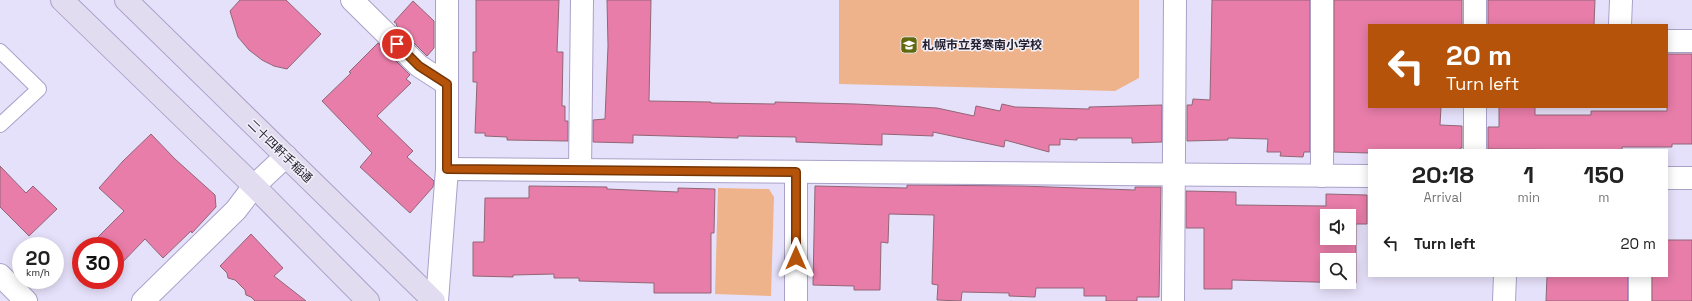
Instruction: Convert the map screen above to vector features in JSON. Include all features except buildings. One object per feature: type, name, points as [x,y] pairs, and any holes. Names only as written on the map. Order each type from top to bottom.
[{"type":"street","points":[[62,0],[254,186],[368,301]]},
{"type":"street","name":"二十四軒手稲通","points":[[126,0],[434,301]]},
{"type":"street","points":[[352,0],[419,66],[447,84]]},
{"type":"street","points":[[437,301],[447,169],[447,0]]},
{"type":"street","points":[[580,170],[582,0]]},
{"type":"street","points":[[1173,301],[1175,0]]},
{"type":"street","points":[[1322,0],[1322,176]]},
{"type":"street","points":[[1475,0],[1475,24]]},
{"type":"street","points":[[1620,24],[1621,0]]},
{"type":"street","points":[[1668,41],[1692,41]]},
{"type":"street","points":[[1475,108],[1475,149]]},
{"type":"street","points":[[143,301],[236,210],[254,186],[286,156]]},
{"type":"street","points":[[447,169],[1368,176]]},
{"type":"street","points":[[796,172],[796,301]]},
{"type":"street","points":[[1668,178],[1692,178]]},
{"type":"street","points":[[0,275],[26,301]]},
{"type":"street","points":[[1504,301],[1505,277]]},
{"type":"street","points":[[1640,277],[1640,301]]},
{"type":"lane","points":[[0,51],[39,89],[0,125]]},
{"type":"shaded area","points":[[839,0],[1139,0],[1139,78],[1115,91],[839,84]]},
{"type":"shaded area","points":[[718,188],[769,189],[774,197],[771,296],[715,294]]},
{"type":"place","name":"札幌市立発寒南小学校","points":[[909,45]]},
{"type":"route","points":[[397,44],[419,66],[447,84],[447,169],[796,172],[796,258]]}]
